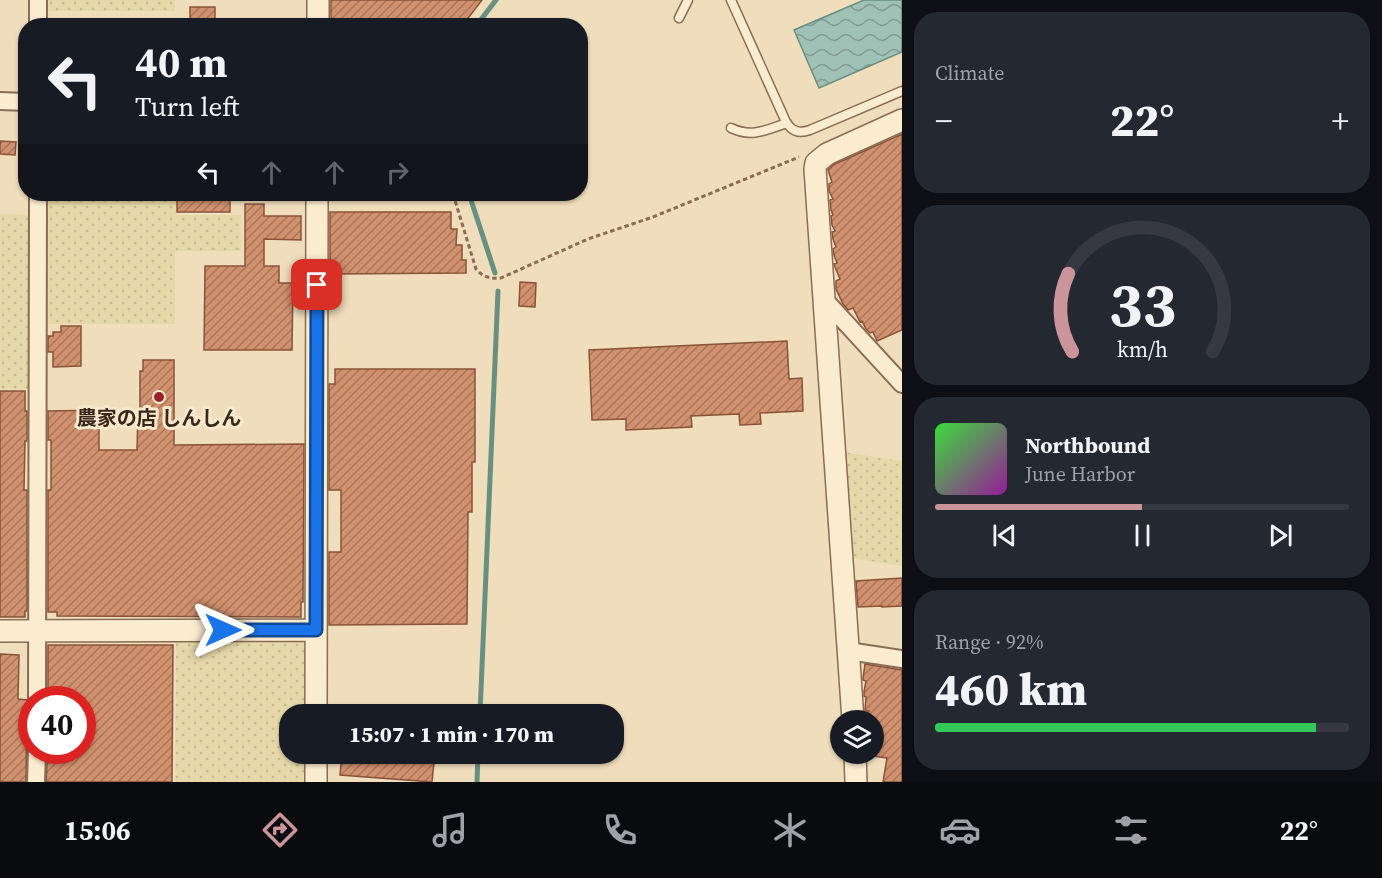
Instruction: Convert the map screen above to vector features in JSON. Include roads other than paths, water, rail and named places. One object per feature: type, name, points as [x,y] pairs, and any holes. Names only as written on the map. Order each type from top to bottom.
[{"type":"street","points":[[38,0],[38,18]]},
{"type":"street","points":[[318,0],[318,18]]},
{"type":"street","points":[[0,101],[18,102]]},
{"type":"street","points":[[852,710],[814,177],[816,163],[827,154],[902,120]]},
{"type":"street","points":[[37,686],[38,201]]},
{"type":"street","points":[[316,704],[317,201]]},
{"type":"street","points":[[823,298],[902,384]]},
{"type":"street","points":[[0,631],[316,630]]},
{"type":"street","points":[[848,651],[902,659]]},
{"type":"street","points":[[36,782],[37,764]]},
{"type":"street","points":[[316,764],[316,782]]},
{"type":"street","points":[[855,764],[856,782]]},
{"type":"lane","points":[[679,18],[688,0]]},
{"type":"lane","points":[[730,0],[787,123],[796,132],[803,133],[902,91]]},
{"type":"lane","points":[[731,128],[749,134],[787,123]]},
{"type":"water","points":[[864,0],[902,0],[902,52],[819,88],[794,30]]},
{"type":"waterway","points":[[482,18],[496,0]]},
{"type":"waterway","points":[[471,201],[495,273]]},
{"type":"waterway","points":[[480,704],[498,291]]},
{"type":"waterway","points":[[477,782],[478,764]]},
{"type":"place","name":"農家の店 しんしん","points":[[159,397]]}]
